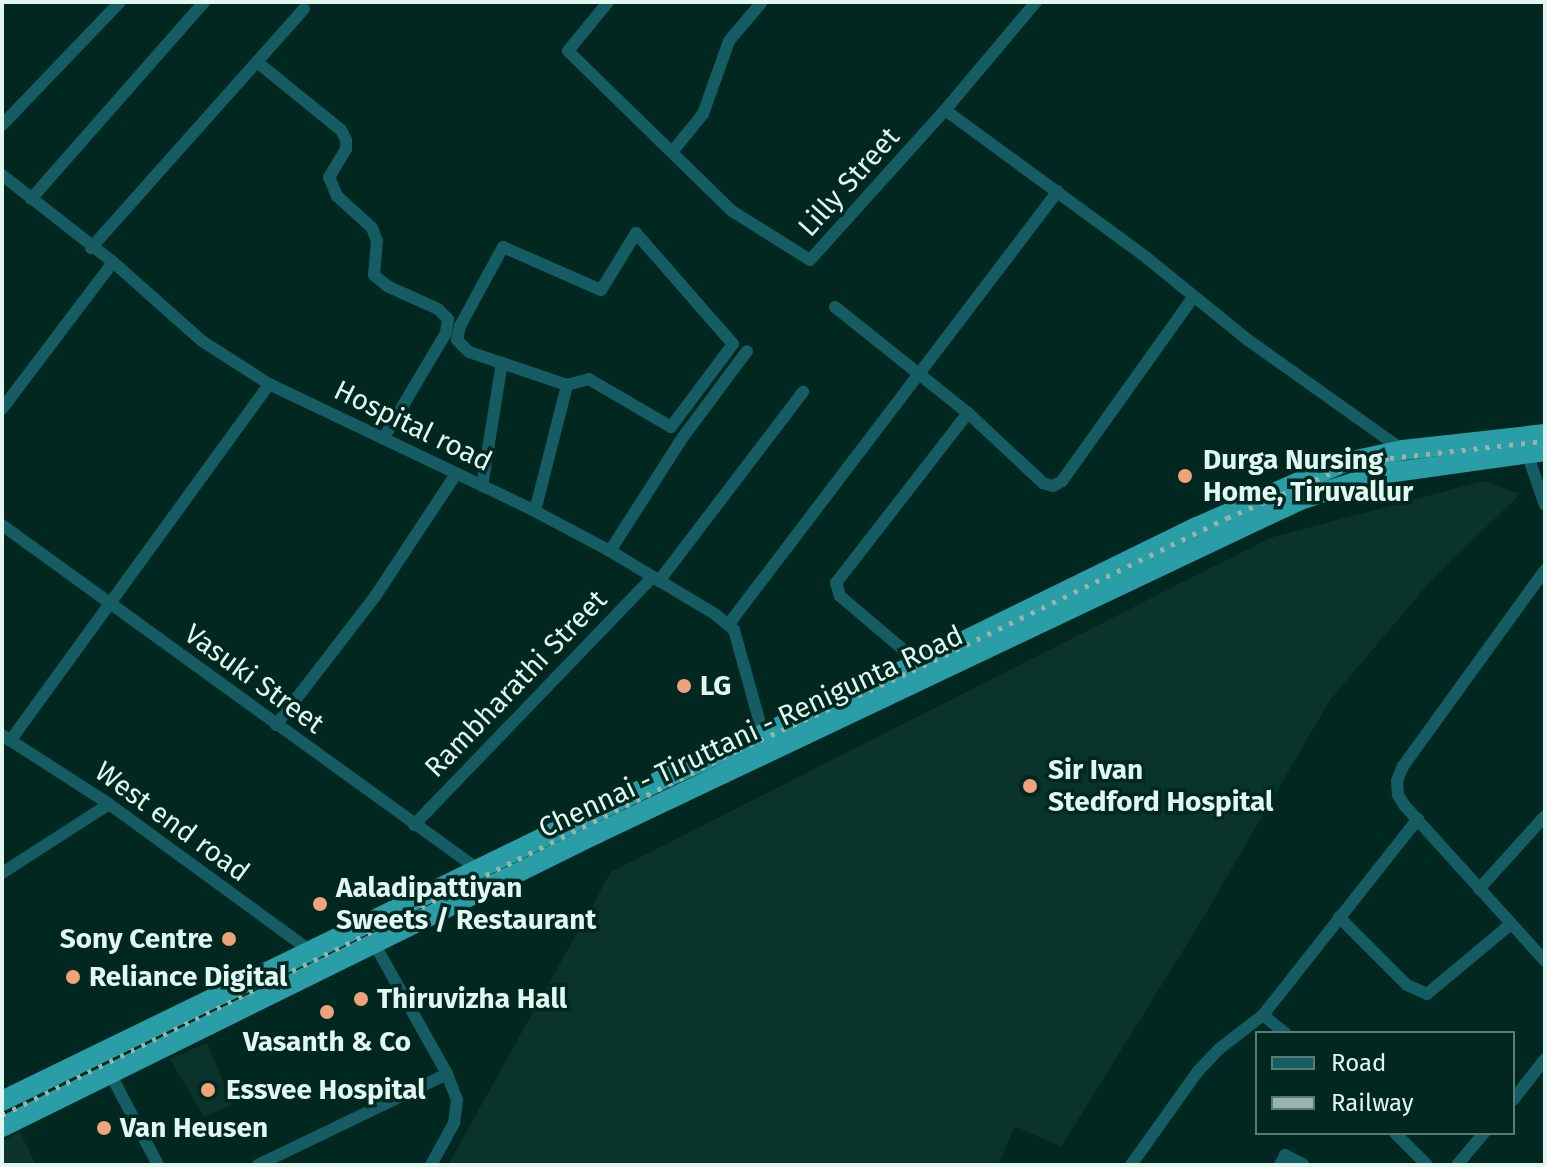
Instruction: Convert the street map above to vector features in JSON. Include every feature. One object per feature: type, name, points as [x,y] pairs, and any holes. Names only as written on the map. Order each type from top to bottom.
[{"type":"highway","name":"Chennai - Tiruttani - Renigunta Road","points":[[2,1127],[596,834],[1300,500],[1380,474],[1404,460],[1545,434]]},
{"type":"highway","name":"Chennai - Tiruttani - Renigunta Road","points":[[2,1101],[478,869],[919,663],[1226,514],[1342,463],[1536,452]]},
{"type":"street","points":[[2,125],[120,2]]},
{"type":"street","points":[[31,199],[204,2]]},
{"type":"street","name":"Lilly Street","points":[[608,2],[568,51],[732,211],[810,260],[945,110]]},
{"type":"street","points":[[1036,2],[945,110],[1058,191],[1404,460]]},
{"type":"street","points":[[672,152],[703,114],[729,41],[761,3]]},
{"type":"street","points":[[91,248],[304,9]]},
{"type":"street","points":[[257,62],[341,130],[346,149],[329,177],[337,196],[372,228],[377,241],[372,270],[378,279],[438,309],[448,319],[446,333],[383,439]]},
{"type":"street","name":"Hospital road","points":[[2,175],[91,248],[113,262],[202,341],[269,384],[535,511],[610,551],[728,625]]},
{"type":"street","points":[[763,734],[741,648],[734,630],[728,625],[1058,191]]},
{"type":"street","points":[[636,233],[733,344],[671,427],[589,379],[567,385],[469,352],[457,340],[460,326],[503,247],[601,290],[636,233]]},
{"type":"street","points":[[2,409],[113,262]]},
{"type":"street","points":[[835,307],[968,413],[1043,483],[1053,486],[1062,481],[1194,296]]},
{"type":"street","points":[[610,551],[683,437],[747,351]]},
{"type":"street","points":[[482,486],[502,363]]},
{"type":"street","points":[[6,738],[112,605],[269,384]]},
{"type":"street","points":[[535,511],[567,385]]},
{"type":"street","name":"Rambharathi Street","points":[[414,825],[656,579],[803,392]]},
{"type":"street","points":[[919,663],[840,596],[836,583],[968,413]]},
{"type":"street","points":[[1536,452],[1545,505]]},
{"type":"street","points":[[276,725],[376,595],[456,474]]},
{"type":"street","name":"Vasuki Street","points":[[2,525],[478,869]]},
{"type":"street","points":[[1545,570],[1403,766],[1397,781],[1398,795],[1545,961]]},
{"type":"street","name":"West end road","points":[[6,738],[109,804],[312,952]]},
{"type":"street","points":[[2,873],[109,804]]},
{"type":"street","points":[[1479,889],[1545,816]]},
{"type":"street","points":[[1131,1165],[1198,1071],[1219,1049],[1263,1015],[1418,819]]},
{"type":"street","points":[[478,869],[489,888]]},
{"type":"street","points":[[1339,917],[1407,985],[1427,994],[1511,924]]},
{"type":"street","points":[[375,945],[447,1074],[457,1100],[454,1123],[431,1165]]},
{"type":"street","points":[[312,952],[321,972]]},
{"type":"street","points":[[1263,1015],[1283,1031]]},
{"type":"street","points":[[1515,1097],[1545,1059]]},
{"type":"street","points":[[258,1165],[447,1074]]},
{"type":"street","points":[[111,1075],[158,1165]]},
{"type":"street","points":[[1397,1135],[1427,1165]]},
{"type":"street","points":[[1457,1165],[1482,1135]]},
{"type":"street","points":[[1280,1165],[1285,1155],[1304,1165]]},
{"type":"shaded area","name":"Sir Ivan Stedford Hospital","points":[[1483,481],[1520,494],[1428,584],[1330,700],[1200,923],[1061,1147],[1015,1126],[998,1165],[448,1165],[611,872],[1270,538]]},
{"type":"shaded area","name":"Essvee Hospital","points":[[207,1043],[233,1104],[204,1117],[170,1059]]},
{"type":"shaded area","points":[[20,1132],[36,1165],[2,1165],[2,1141]]},
{"type":"railway","points":[[2,1115],[738,750],[912,671],[1227,518],[1338,470],[1390,458],[1545,441]]},
{"type":"place","name":"Durga Nursing Home, Tiruvallur","points":[[1185,476]]},
{"type":"place","name":"LG","points":[[684,686]]},
{"type":"place","name":"Sir Ivan Stedford Hospital","points":[[1030,786]]},
{"type":"place","name":"Aaladipattiyan Sweets / Restaurant","points":[[320,904]]},
{"type":"place","name":"Sony Centre","points":[[229,939]]},
{"type":"place","name":"Reliance Digital","points":[[73,977]]},
{"type":"place","name":"Thiruvizha Hall","points":[[361,999]]},
{"type":"place","name":"Vasanth & Co","points":[[327,1012]]},
{"type":"place","name":"Essvee Hospital","points":[[208,1090]]},
{"type":"place","name":"Van Heusen","points":[[104,1128]]}]
